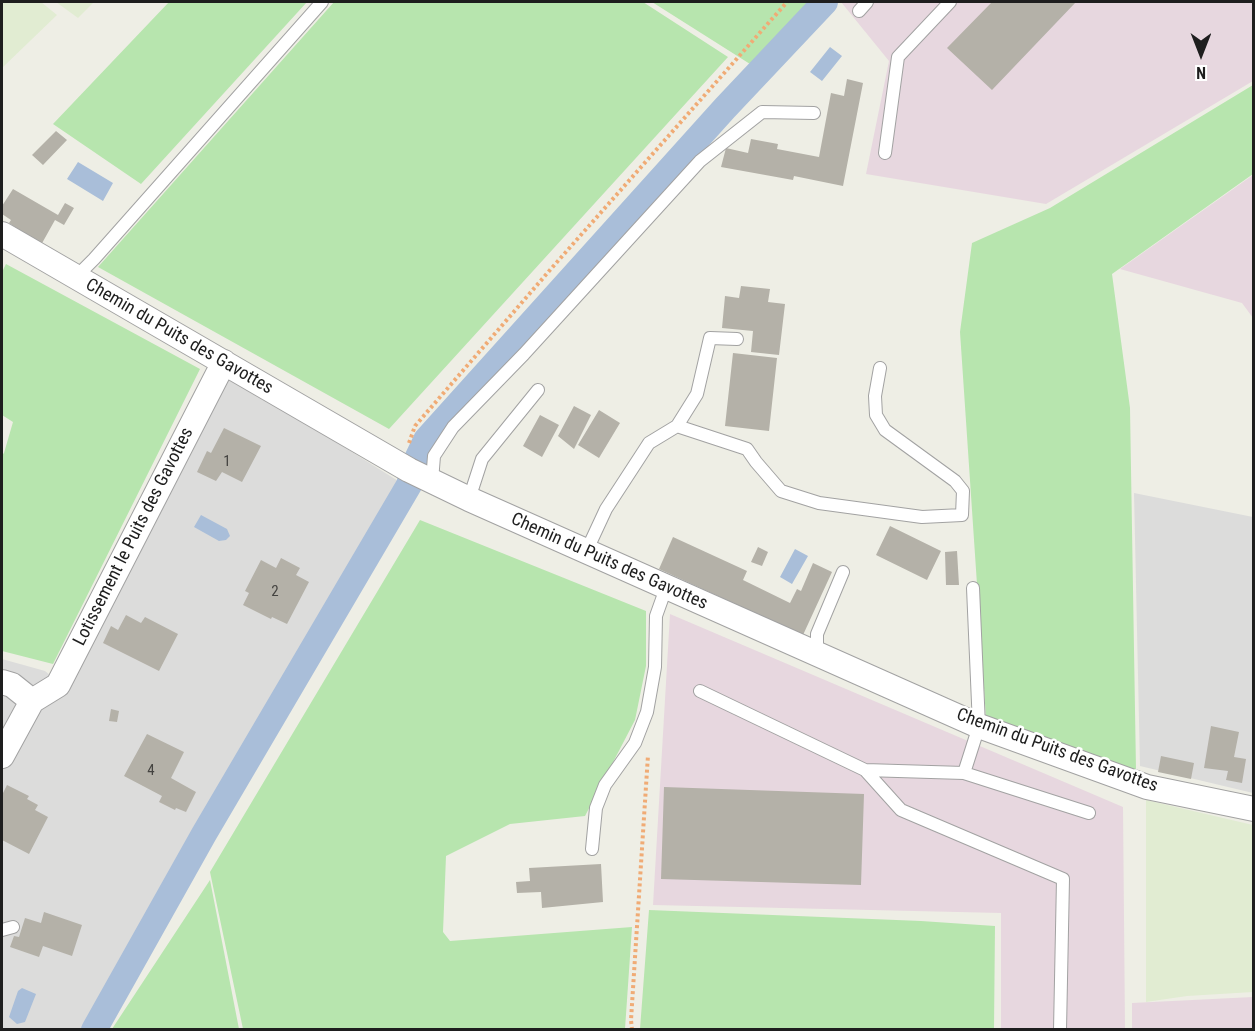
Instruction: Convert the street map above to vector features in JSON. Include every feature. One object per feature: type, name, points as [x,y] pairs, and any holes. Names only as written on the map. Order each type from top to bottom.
[{"type":"street","name":"Chemin du Puits des Gavottes","points":[[2,234],[409,470],[469,499],[979,726],[1147,787],[1254,809]]},
{"type":"street","name":"Lotissement le Puits des Gavottes","points":[[2,756],[32,701],[58,685],[224,362]]},
{"type":"street","points":[[2,682],[12,685],[32,701]]},
{"type":"lane","points":[[76,277],[322,2]]},
{"type":"lane","points":[[885,153],[898,57],[950,2]]},
{"type":"lane","points":[[432,481],[434,456],[453,427],[524,354],[700,161],[762,112],[814,113]]},
{"type":"lane","points":[[586,552],[606,509],[649,443],[677,426],[697,394],[710,338],[737,339]]},
{"type":"lane","points":[[677,426],[747,449],[781,491],[819,503],[922,517],[962,515],[963,491],[955,481],[885,430],[876,415],[875,396],[880,368]]},
{"type":"lane","points":[[469,499],[482,459],[538,390]]},
{"type":"lane","points":[[817,655],[817,634],[843,572]]},
{"type":"lane","points":[[592,849],[596,808],[605,784],[635,743],[647,712],[655,667],[656,616],[666,588]]},
{"type":"lane","points":[[964,774],[979,726],[973,588]]},
{"type":"lane","points":[[700,691],[865,770],[901,810],[1063,879],[1060,1029]]},
{"type":"lane","points":[[865,770],[964,774],[1089,813]]},
{"type":"path","points":[[409,470],[406,454],[415,426],[787,2]]},
{"type":"path","points":[[632,1029],[648,766],[647,712]]},
{"type":"shaded area","points":[[841,2],[1253,2],[1253,81],[1046,204],[866,174],[889,61]]},
{"type":"shaded area","points":[[1253,175],[1253,318],[1242,303],[1120,269]]},
{"type":"shaded area","points":[[229,375],[403,484],[85,1029],[2,1029],[2,659],[45,671],[65,688]]},
{"type":"shaded area","points":[[1134,493],[1253,517],[1253,793],[1140,766]]},
{"type":"shaded area","points":[[670,614],[1123,807],[1125,1029],[1001,1029],[1001,913],[653,905]]},
{"type":"shaded area","points":[[1253,997],[1253,1029],[1132,1029],[1132,1003]]},
{"type":"green space","points":[[2,2],[41,2],[57,15],[2,68]]},
{"type":"green space","points":[[56,2],[94,2],[78,18]]},
{"type":"green space","points":[[169,2],[307,2],[141,184],[53,124]]},
{"type":"green space","points":[[334,2],[643,2],[728,57],[389,429],[98,267]]},
{"type":"green space","points":[[652,2],[811,2],[750,64]]},
{"type":"green space","points":[[1253,85],[1253,174],[1112,274],[1130,408],[1136,770],[986,718],[960,332],[972,243],[1050,208]]},
{"type":"green space","points":[[6,264],[200,369],[53,664],[2,651],[2,455],[13,422],[2,415],[2,272]]},
{"type":"green space","points":[[420,520],[646,611],[646,666],[635,720],[585,816],[510,824],[446,856],[443,932],[450,941],[632,927],[625,1029],[243,1029],[210,872]]},
{"type":"green space","points":[[1146,800],[1253,825],[1253,992],[1187,996],[1146,1002]]},
{"type":"green space","points":[[210,880],[239,1029],[112,1029]]},
{"type":"green space","points":[[649,910],[995,926],[994,1029],[640,1029]]},
{"type":"water","points":[[830,47],[842,56],[822,81],[810,72]]},
{"type":"water","points":[[78,162],[113,183],[103,201],[67,179]]},
{"type":"water","points":[[201,515],[227,529],[230,536],[226,540],[219,541],[194,527]]},
{"type":"water","points":[[795,549],[808,556],[792,584],[780,577]]},
{"type":"water","points":[[22,988],[36,994],[25,1022],[17,1024],[9,1017],[18,991]]},
{"type":"building","points":[[992,2],[1076,2],[992,90],[947,48]]},
{"type":"building","points":[[847,79],[863,83],[843,186],[794,176],[793,180],[721,167],[726,148],[748,153],[751,139],[778,144],[777,149],[819,157],[831,93],[844,96]]},
{"type":"building","points":[[56,131],[67,140],[43,165],[32,155]]},
{"type":"building","points":[[13,189],[58,215],[65,203],[74,208],[64,225],[55,220],[41,245],[9,223],[11,220],[2,214],[2,206]]},
{"type":"building","points":[[741,286],[770,289],[768,302],[785,304],[779,355],[751,352],[753,331],[722,328],[725,296],[739,298]]},
{"type":"building","points":[[733,353],[777,358],[769,431],[725,426]]},
{"type":"building","points":[[574,406],[591,415],[574,449],[558,436]]},
{"type":"building","points":[[599,410],[620,423],[599,458],[578,445]]},
{"type":"building","points":[[540,415],[559,425],[542,457],[523,446]]},
{"type":"building","points":[[224,428],[261,446],[242,482],[222,472],[216,481],[197,472],[207,451],[211,453]]},
{"type":"building","points":[[890,526],[941,551],[927,580],[876,555]]},
{"type":"building","points":[[673,537],[747,571],[743,580],[790,603],[797,589],[801,591],[813,563],[832,572],[803,635],[659,569]]},
{"type":"building","points":[[758,547],[768,552],[762,566],[751,562]]},
{"type":"building","points":[[957,551],[959,585],[946,585],[945,552]]},
{"type":"building","points":[[281,558],[300,568],[296,575],[309,582],[287,624],[243,605],[249,593],[245,591],[261,560],[276,568]]},
{"type":"building","points":[[126,615],[141,623],[145,617],[178,634],[159,671],[103,643],[111,626],[118,630]]},
{"type":"building","points":[[111,709],[119,711],[117,722],[109,721]]},
{"type":"building","points":[[1211,726],[1239,732],[1234,757],[1246,759],[1242,783],[1226,780],[1228,771],[1204,768]]},
{"type":"building","points":[[147,734],[184,752],[171,778],[196,792],[186,812],[176,808],[175,810],[159,802],[162,796],[124,776]]},
{"type":"building","points":[[1161,756],[1194,763],[1191,779],[1158,772]]},
{"type":"building","points":[[7,785],[29,796],[27,799],[38,805],[35,810],[48,817],[29,854],[2,840],[2,795]]},
{"type":"building","points":[[664,787],[864,794],[861,885],[661,879]]},
{"type":"building","points":[[601,864],[603,902],[542,908],[541,892],[517,893],[516,882],[530,881],[529,868]]},
{"type":"building","points":[[44,912],[82,925],[72,956],[43,946],[39,957],[10,947],[14,936],[19,937],[25,918],[41,923]]},
{"type":"waterway","points":[[94,1030],[204,834],[409,485],[416,461],[426,440],[725,108],[825,2]]}]
